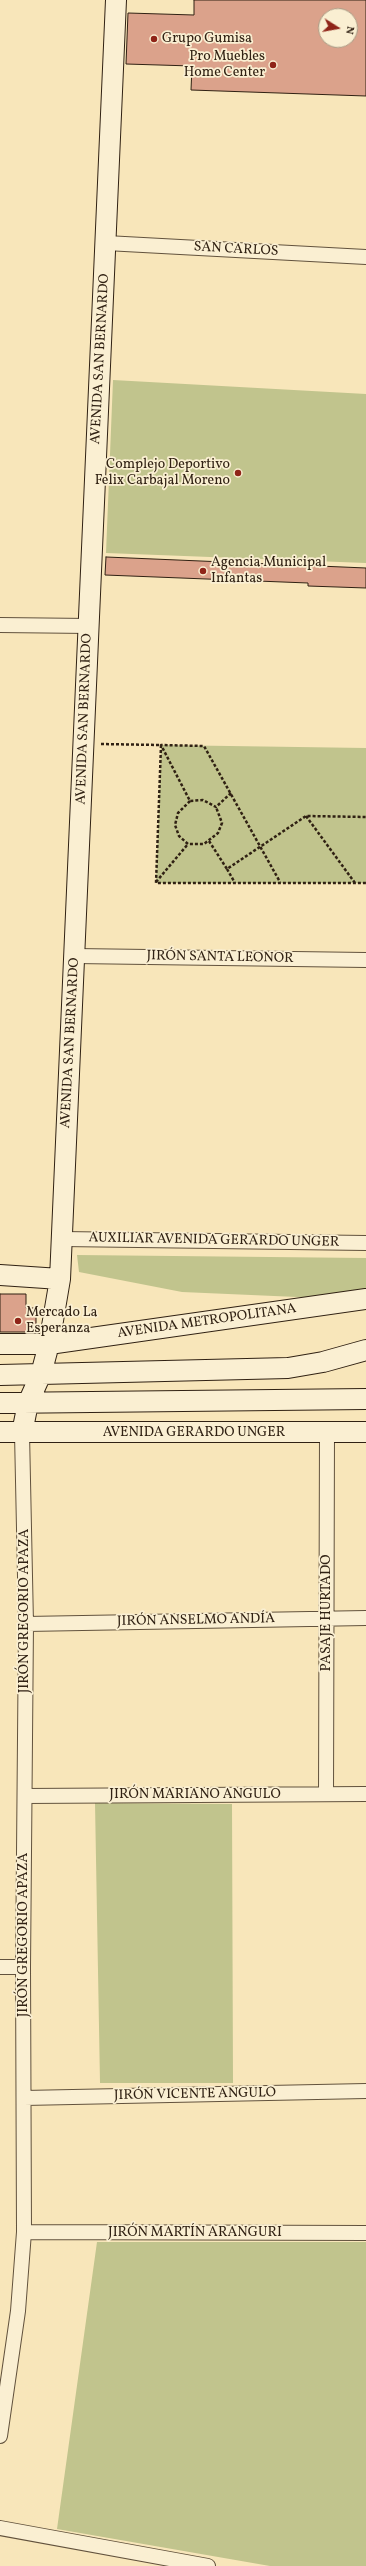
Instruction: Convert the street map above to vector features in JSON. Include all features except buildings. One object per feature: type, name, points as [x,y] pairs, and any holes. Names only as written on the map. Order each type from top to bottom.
[{"type":"street","name":"AVENIDA SAN BERNARDO","points":[[22,1433],[28,1402],[40,1374],[49,1344],[60,1279],[116,0]]},
{"type":"street","name":"SAN CARLOS","points":[[106,243],[366,256]]},
{"type":"street","points":[[0,625],[89,626]]},
{"type":"street","name":"JIRÓN SANTA LEONOR","points":[[75,956],[366,960]]},
{"type":"street","name":"AUXILIAR AVENIDA GERARDO UNGER","points":[[62,1239],[366,1243]]},
{"type":"street","points":[[0,1275],[60,1279]]},
{"type":"street","name":"AVENIDA METROPOLITANA","points":[[0,1344],[49,1344],[366,1299]]},
{"type":"street","points":[[0,1375],[288,1368],[323,1362],[366,1350]]},
{"type":"street","points":[[0,1403],[366,1399]]},
{"type":"street","points":[[0,1432],[22,1433]]},
{"type":"street","name":"AVENIDA GERARDO UNGER","points":[[22,1433],[366,1432]]},
{"type":"street","name":"JIRÓN GREGORIO APAZA","points":[[0,2436],[18,2311],[24,2232],[23,1967],[26,1624],[22,1433]]},
{"type":"street","name":"PASAJE HURTADO","points":[[326,1794],[328,1619],[327,1433]]},
{"type":"street","name":"JIRÓN ANSELMO ANDÍA","points":[[26,1624],[366,1618]]},
{"type":"street","name":"JIRÓN MARIANO ANGULO","points":[[25,1796],[366,1794]]},
{"type":"street","points":[[0,1967],[23,1967]]},
{"type":"street","name":"JIRÓN VICENTE ANGULO","points":[[24,2098],[366,2091]]},
{"type":"street","name":"JIRÓN MARTÍN ARANGURI","points":[[24,2232],[366,2233]]},
{"type":"street","points":[[0,2528],[208,2566]]},
{"type":"path","points":[[84,743],[204,746],[280,883]]},
{"type":"path","points":[[161,745],[190,801]]},
{"type":"path","points":[[156,883],[161,745]]},
{"type":"path","points":[[216,807],[231,793]]},
{"type":"path","points":[[203,800],[216,807],[222,823],[218,833],[210,840],[198,845],[188,844],[179,836],[175,825],[178,813],[190,801],[203,800]]},
{"type":"path","points":[[306,816],[355,883]]},
{"type":"path","points":[[227,869],[306,816],[366,816]]},
{"type":"path","points":[[210,840],[235,883]]},
{"type":"path","points":[[156,883],[188,844]]},
{"type":"path","points":[[156,883],[366,883]]},
{"type":"green space","name":"Complejo Deportivo Felix Carbajal Moreno","points":[[113,380],[366,394],[366,563],[106,553]]},
{"type":"green space","points":[[161,745],[366,748],[366,883],[156,883]]},
{"type":"green space","points":[[77,1255],[366,1258],[366,1300],[182,1292],[79,1272]]},
{"type":"green space","points":[[95,1803],[232,1804],[233,2083],[100,2083]]},
{"type":"green space","points":[[97,2242],[366,2242],[366,2566],[270,2566],[57,2529]]},
{"type":"place","name":"Grupo Gumisa","points":[[154,39]]},
{"type":"place","name":"Pro Muebles Home Center","points":[[273,65]]},
{"type":"place","name":"Complejo Deportivo Felix Carbajal Moreno","points":[[238,473]]},
{"type":"place","name":"Agencia Municipal Infantas","points":[[203,571]]},
{"type":"place","name":"Mercado La Esperanza","points":[[18,1321]]}]
